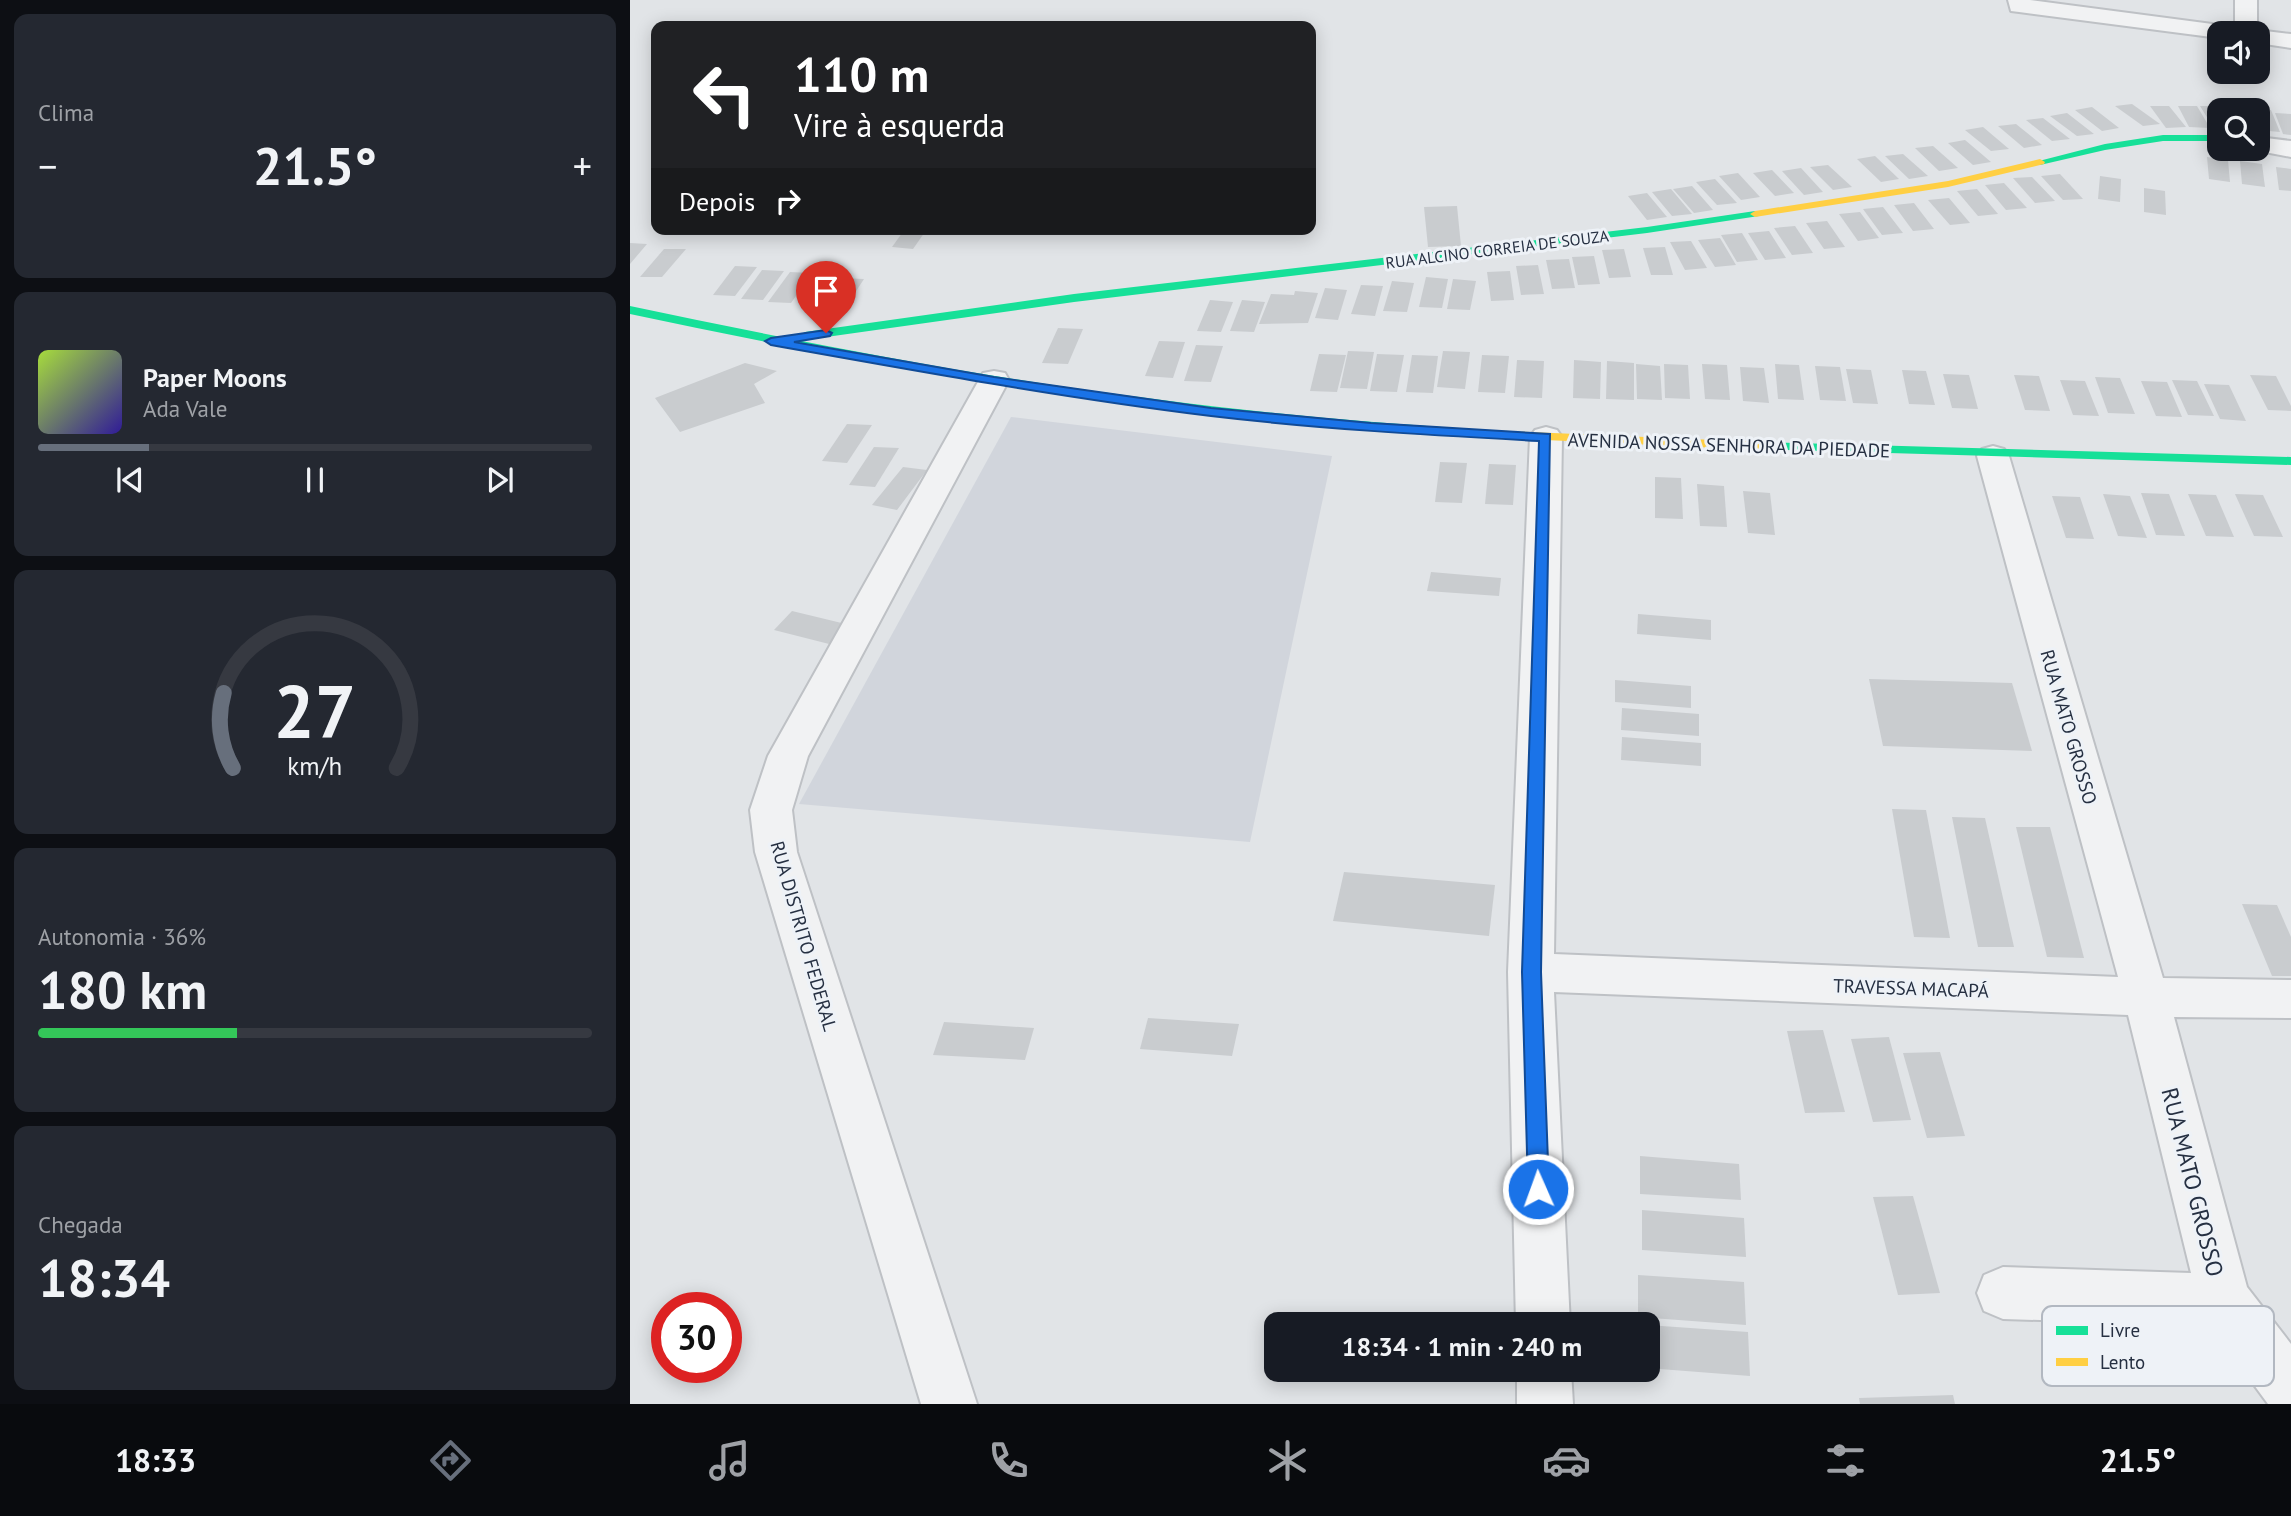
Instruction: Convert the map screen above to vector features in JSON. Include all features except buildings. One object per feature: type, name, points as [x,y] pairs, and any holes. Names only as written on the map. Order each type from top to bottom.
[{"type":"street","points":[[2246,0],[2246,21]]},
{"type":"street","points":[[2019,3],[2207,29]]},
{"type":"street","points":[[2270,38],[2291,41]]},
{"type":"street","name":"RUA ALCINO CORREIA DE SOUZA","points":[[771,341],[1074,298],[1261,278],[1647,230],[1948,184],[2105,147],[2163,138],[2207,138]]},
{"type":"street","points":[[2270,146],[2291,149]]},
{"type":"street","name":"AVENIDA NOSSA SENHORA DA PIEDADE","points":[[630,310],[771,341],[994,380],[1224,413],[1371,427],[1993,456],[2291,461]]},
{"type":"street","name":"RUA DISTRITO FEDERAL","points":[[949,1404],[776,852],[771,810],[788,756],[994,380]]},
{"type":"street","points":[[1543,1312],[1531,972],[1546,437]]},
{"type":"street","name":"RUA MATO GROSSO","points":[[1993,456],[2146,997],[2224,1300],[2229,1306]]},
{"type":"street","name":"TRAVESSA MACAPÁ","points":[[1531,972],[2146,997],[2291,999]]},
{"type":"street","points":[[2003,1293],[2224,1300]]},
{"type":"street","name":"RUA MATO GROSSO","points":[[2274,1366],[2291,1389]]},
{"type":"street","points":[[1544,1382],[1545,1404]]},
{"type":"shaded area","points":[[1011,417],[1332,456],[1250,842],[799,804]]},
{"type":"traffic: fast","points":[[2040,162],[2105,147],[2163,138],[2207,138]]},
{"type":"traffic: fast","points":[[805,336],[1074,298],[1647,230],[1755,214]]},
{"type":"traffic: fast","points":[[630,310],[842,353],[1054,389],[1268,416],[1484,434]]},
{"type":"traffic: fast","points":[[1761,446],[2291,461]]},
{"type":"traffic: slow","points":[[1755,214],[1948,184],[2040,162]]},
{"type":"traffic: slow","points":[[1484,434],[1761,446]]},
{"type":"route","points":[[826,333],[771,341],[1092,396],[1211,412],[1371,427],[1546,437],[1531,972],[1538,1189]]}]
